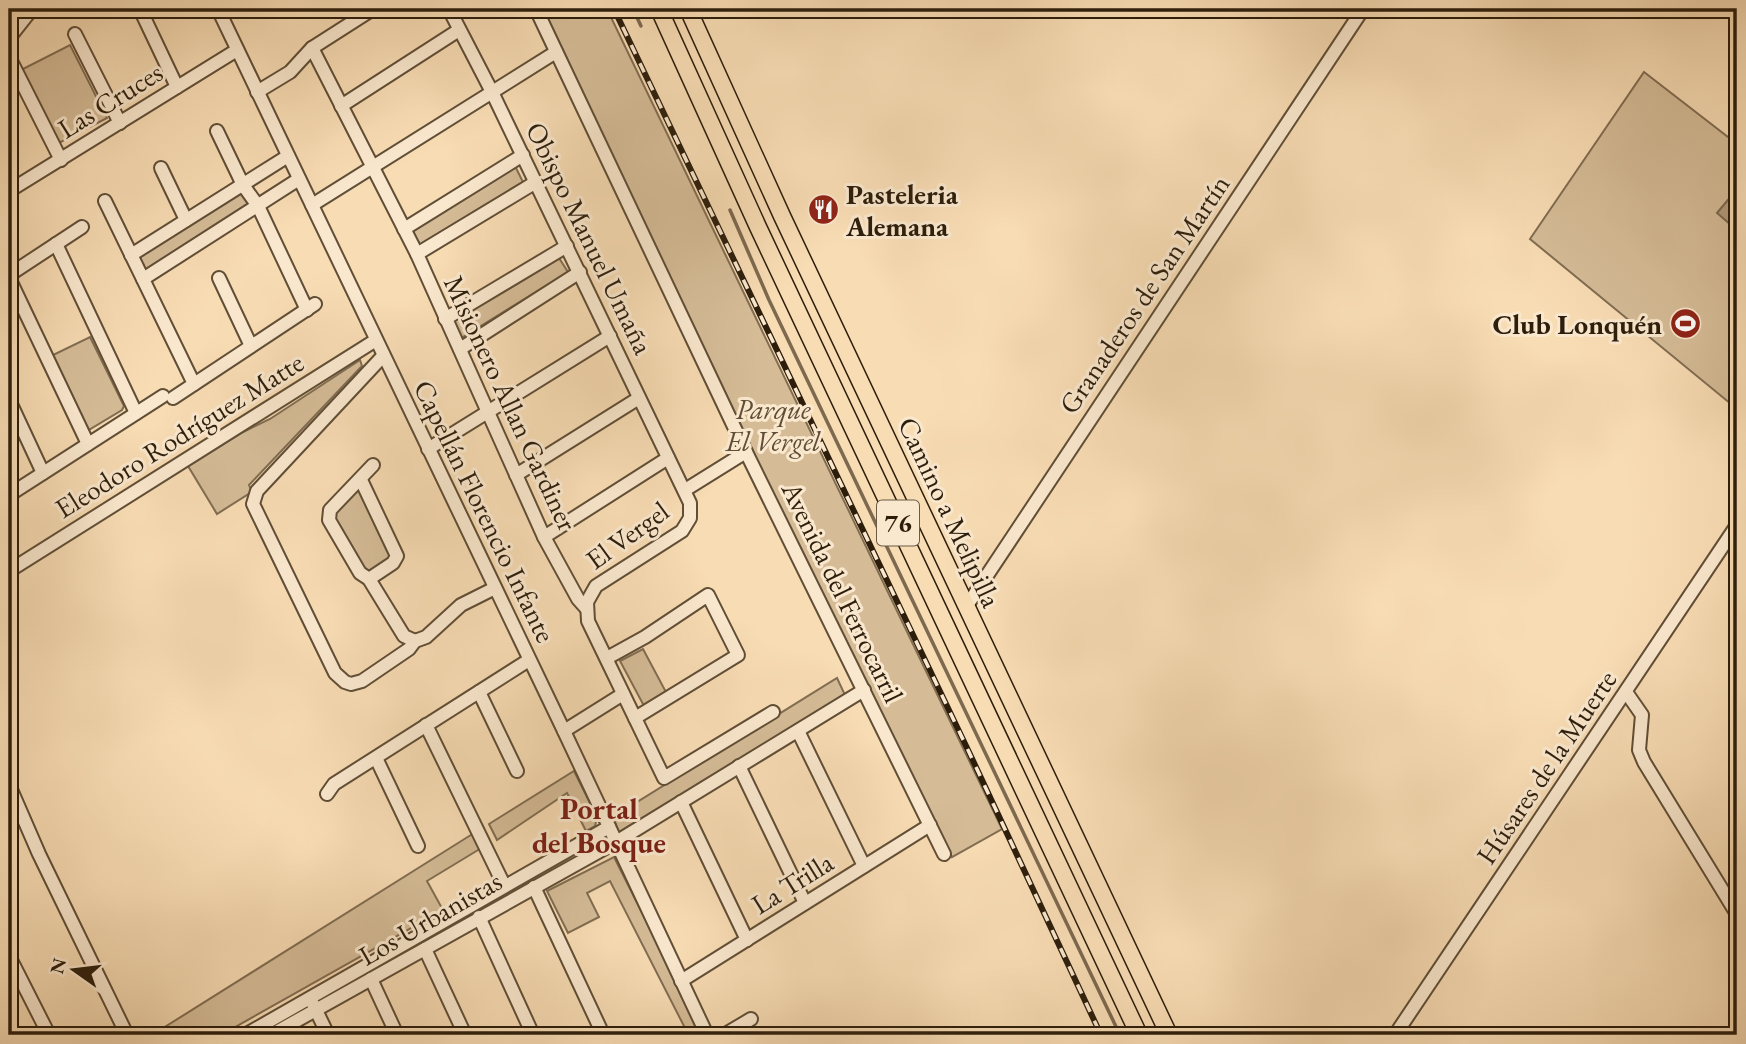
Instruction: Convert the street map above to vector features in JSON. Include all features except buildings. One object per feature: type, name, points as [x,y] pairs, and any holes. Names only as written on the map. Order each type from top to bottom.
[{"type":"main road","name":"Camino a Melipilla","points":[[659,9],[1139,1035]]},
{"type":"main road","name":"Camino a Melipilla","points":[[688,9],[965,607],[1169,1035]]},
{"type":"street","points":[[9,38],[32,9]]},
{"type":"street","points":[[140,9],[177,87]]},
{"type":"street","name":"Capellán Florencio Infante","points":[[218,9],[564,731],[704,1034]]},
{"type":"street","points":[[257,92],[290,72],[312,48],[373,9]]},
{"type":"street","name":"Obispo Manuel Umaña","points":[[449,9],[523,155],[685,490]]},
{"type":"street","name":"Avenida del Ferrocarril","points":[[536,9],[746,452],[944,854]]},
{"type":"street","name":"Granaderos de San Martín","points":[[965,607],[1363,9]]},
{"type":"street","points":[[341,106],[459,30]]},
{"type":"street","points":[[75,34],[120,123]]},
{"type":"street","name":"Misionero Allan Gardiner","points":[[312,48],[417,254],[544,537],[578,599],[586,608],[588,621],[664,778],[773,712]]},
{"type":"street","name":"Las Cruces","points":[[9,191],[237,50]]},
{"type":"street","points":[[312,205],[556,51]]},
{"type":"street","points":[[9,57],[61,160]]},
{"type":"street","points":[[9,495],[136,413],[194,384],[311,307],[258,206],[243,185],[217,131]]},
{"type":"street","points":[[404,229],[523,155]]},
{"type":"street","points":[[131,255],[288,156]]},
{"type":"street","points":[[161,168],[186,220]]},
{"type":"street","points":[[143,279],[299,179]]},
{"type":"street","points":[[417,254],[536,182]]},
{"type":"street","points":[[105,201],[194,384]]},
{"type":"street","points":[[82,228],[9,277],[88,444]]},
{"type":"street","points":[[56,244],[136,413]]},
{"type":"street","points":[[445,319],[567,246]]},
{"type":"street","points":[[460,349],[580,272]]},
{"type":"street","points":[[219,278],[251,346]]},
{"type":"street","points":[[428,449],[610,336]]},
{"type":"street","name":"Eleodoro Rodríguez Matte","points":[[9,571],[376,340]]},
{"type":"street","points":[[383,356],[257,491],[252,500],[340,678],[351,684],[362,681],[409,649],[415,641],[426,637],[461,605],[495,588]]},
{"type":"street","points":[[516,475],[639,398]]},
{"type":"street","points":[[9,400],[43,473]]},
{"type":"street","name":"El Vergel","points":[[586,608],[596,586],[682,531],[692,510],[685,490],[746,452]]},
{"type":"street","points":[[544,537],[668,458]]},
{"type":"street","points":[[373,466],[330,510],[328,516],[360,573],[369,579],[404,636],[415,641]]},
{"type":"street","points":[[361,480],[397,556],[393,563],[369,579]]},
{"type":"street","name":"Húsares de la Muerte","points":[[1395,1035],[1737,525]]},
{"type":"street","points":[[607,658],[645,637],[708,595],[738,655],[635,718]]},
{"type":"street","points":[[327,794],[334,784],[529,660]]},
{"type":"street","name":"Los Urbanistas","points":[[245,1035],[371,979],[615,842],[864,690]]},
{"type":"street","points":[[479,692],[517,771]]},
{"type":"street","points":[[1626,692],[1642,715],[1639,750],[1644,762],[1737,914]]},
{"type":"street","points":[[564,731],[623,694]]},
{"type":"street","points":[[426,725],[504,886]]},
{"type":"street","points":[[798,731],[864,866]]},
{"type":"street","points":[[376,758],[418,846]]},
{"type":"street","points":[[739,766],[805,903]]},
{"type":"street","points":[[9,785],[39,854],[127,1035]]},
{"type":"street","points":[[681,802],[747,940]]},
{"type":"street","name":"La Trilla","points":[[681,981],[930,825]]},
{"type":"street","name":"Los Urbanistas","points":[[271,1035],[313,1004],[504,886],[609,827]]},
{"type":"street","points":[[534,887],[600,1028]]},
{"type":"street","points":[[479,917],[533,1035]]},
{"type":"street","points":[[425,948],[465,1035]]},
{"type":"street","points":[[10,958],[49,1035]]},
{"type":"street","points":[[371,979],[397,1035]]},
{"type":"street","points":[[313,1004],[327,1035]]},
{"type":"street","points":[[724,1035],[751,1019]]},
{"type":"green space","name":"Parque El Vergel","points":[[542,9],[607,9],[1002,829],[952,857],[748,443]]},
{"type":"green space","points":[[70,45],[107,118],[59,143],[21,70]]},
{"type":"green space","name":"Club Lonquén","points":[[1644,72],[1737,144],[1737,409],[1530,239]]},
{"type":"green space","points":[[515,166],[523,182],[417,246],[409,233]]},
{"type":"green space","points":[[240,191],[252,204],[147,271],[138,265],[139,256]]},
{"type":"green space","points":[[559,258],[568,272],[458,340],[450,323]]},
{"type":"green space","points":[[90,337],[124,406],[122,410],[87,431],[51,356]]},
{"type":"green space","points":[[360,360],[362,366],[249,485],[250,493],[217,514],[188,466],[241,433],[270,419]]},
{"type":"green space","points":[[361,487],[394,555],[371,574],[365,573],[332,517],[356,488]]},
{"type":"green space","points":[[643,649],[667,694],[644,706],[620,661]]},
{"type":"green space","points":[[837,678],[845,695],[619,832],[613,817]]},
{"type":"green space","points":[[574,771],[597,817],[595,826],[586,831],[567,793],[497,840],[489,824]]},
{"type":"green space","points":[[474,833],[483,847],[427,881],[443,910],[221,1035],[152,1035]]},
{"type":"green space","points":[[614,857],[699,1026],[687,1032],[610,881],[587,893],[599,917],[568,933],[547,891]]},
{"type":"shaded area","points":[[1737,189],[1737,218],[1731,225],[1717,213]]},
{"type":"waterway","points":[[633,9],[641,26]]},
{"type":"waterway","points":[[730,210],[769,300],[1120,1035]]},
{"type":"railway","points":[[614,9],[1101,1035]]},
{"type":"place","name":"Pasteleria Alemana","points":[[823,210]]},
{"type":"place","name":"Club Lonquén","points":[[1685,324]]},
{"type":"district","name":"Portal del Bosque","points":[[599,826]]}]
